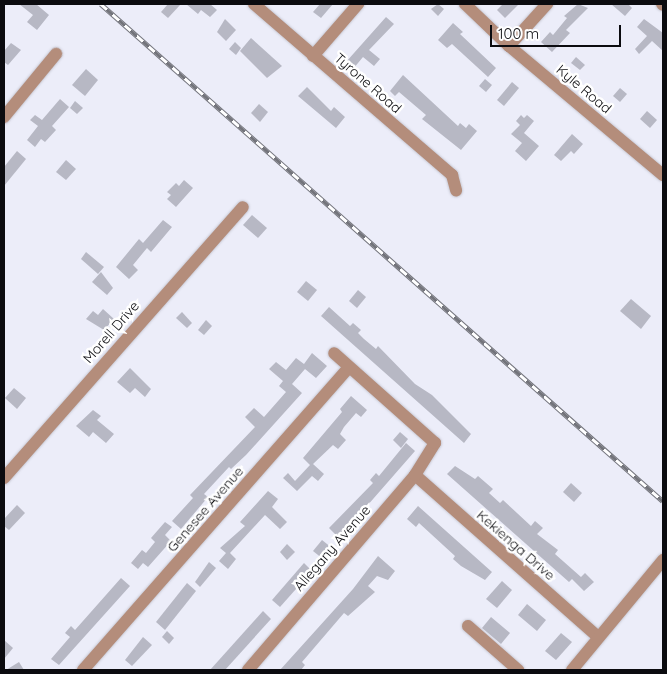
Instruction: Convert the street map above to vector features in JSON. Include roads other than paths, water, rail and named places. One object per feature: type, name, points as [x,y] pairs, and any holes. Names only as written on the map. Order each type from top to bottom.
[{"type":"street","name":"Tyrone Road","points":[[254,4],[452,175],[456,190]]},
{"type":"street","points":[[313,56],[358,4]]},
{"type":"street","name":"Kyle Road","points":[[465,4],[509,46],[663,175]]},
{"type":"street","points":[[509,46],[547,4]]},
{"type":"street","points":[[4,117],[56,54]]},
{"type":"street","name":"Morell Drive","points":[[4,478],[243,207]]},
{"type":"street","points":[[334,353],[349,367]]},
{"type":"street","name":"Allegany Avenue","points":[[248,670],[414,475],[436,443],[349,367]]},
{"type":"street","name":"Genesee Avenue","points":[[83,670],[349,367]]},
{"type":"street","name":"Kekienga Drive","points":[[414,475],[597,636]]},
{"type":"street","points":[[572,670],[597,636],[663,560]]},
{"type":"street","points":[[468,626],[518,670]]},
{"type":"railway","points":[[101,4],[663,501]]}]
